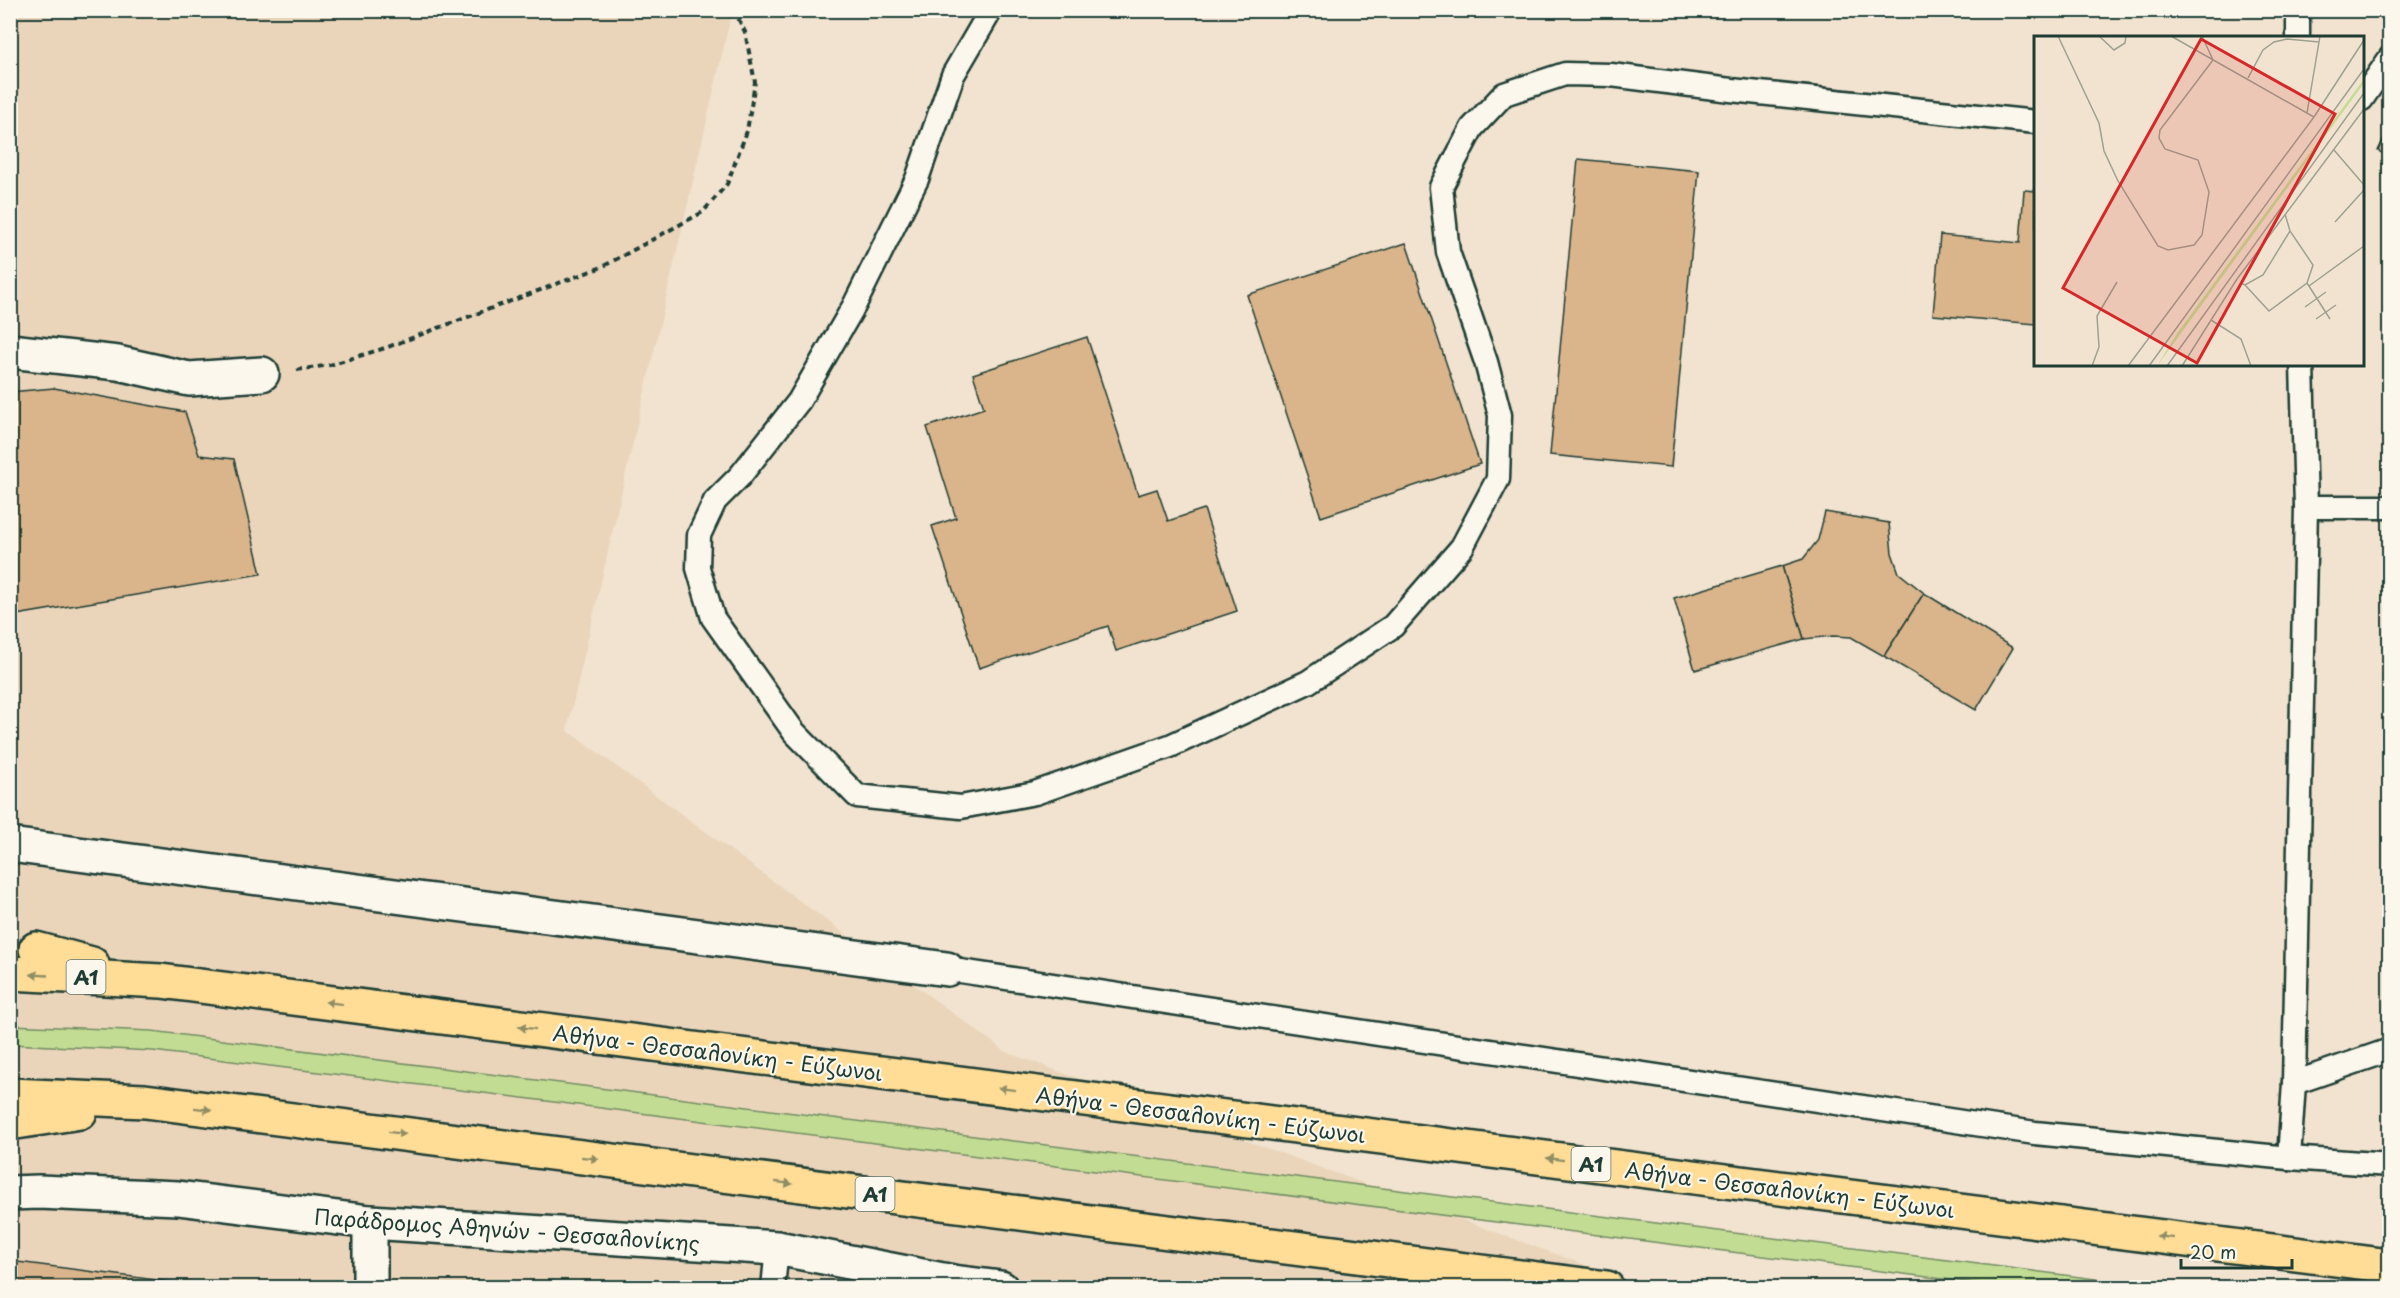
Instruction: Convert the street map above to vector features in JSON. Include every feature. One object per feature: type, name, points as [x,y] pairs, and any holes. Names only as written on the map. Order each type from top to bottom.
[{"type":"highway","points":[[36,949],[161,981]]},
{"type":"highway","name":"Αθήνα - Θεσσαλονίκη - Εύζωνοι","points":[[10,974],[161,981],[2390,1266]]},
{"type":"highway","name":"Α1","points":[[10,1095],[145,1101],[1607,1287]]},
{"type":"highway","points":[[10,1123],[145,1101]]},
{"type":"street","points":[[10,351],[118,363],[189,379],[262,374]]},
{"type":"street","points":[[10,845],[947,969]]},
{"type":"street","name":"Παράδρομος Αθηνών - Θεσσαλονίκης","points":[[10,1193],[39,1192],[178,1198],[370,1222],[777,1248],[953,1282],[1001,1287]]},
{"type":"street","points":[[370,1222],[370,1287]]},
{"type":"lane","points":[[991,10],[953,75],[917,179],[854,306],[799,401],[740,476],[715,501],[699,535],[698,568],[713,618],[794,732],[857,796],[961,807],[1035,793],[1170,746],[1234,717],[1308,682],[1393,626],[1462,547],[1498,479],[1500,415],[1486,362],[1448,252],[1441,187],[1472,129],[1504,94],[1565,74],[1611,75],[2034,122]]},
{"type":"lane","points":[[2298,10],[2298,36]]},
{"type":"lane","points":[[2364,96],[2390,58]]},
{"type":"lane","points":[[2289,1158],[2294,1083],[2306,507],[2302,366]]},
{"type":"lane","points":[[2306,507],[2390,507]]},
{"type":"lane","points":[[947,969],[2035,1133],[2289,1158],[2390,1164]]},
{"type":"lane","points":[[2294,1083],[2390,1050]]},
{"type":"lane","points":[[773,1287],[777,1248]]},
{"type":"path","points":[[262,374],[330,365],[385,348],[602,267],[703,212],[727,184],[747,131],[755,82],[745,32],[734,10]]},
{"type":"shaded area","points":[[10,11],[732,11],[567,730],[1006,1052],[1645,1287],[11,1287]]},
{"type":"green space","points":[[11,1025],[152,1031],[2158,1287],[2006,1287],[153,1051],[11,1044]]},
{"type":"building","points":[[2390,125],[2390,157],[2378,151]]},
{"type":"building","points":[[1578,159],[1699,171],[1671,467],[1550,455]]},
{"type":"building","points":[[2024,190],[2034,191],[2034,324],[1933,315],[1940,235],[2020,243]]},
{"type":"building","points":[[1406,243],[1480,464],[1321,517],[1247,295]]},
{"type":"building","points":[[1087,337],[1138,495],[1157,489],[1168,521],[1204,509],[1237,611],[1116,651],[1108,626],[979,668],[932,526],[956,518],[927,427],[984,408],[973,374]]},
{"type":"building","points":[[54,388],[185,412],[199,455],[234,459],[261,574],[10,616],[10,392]]},
{"type":"building","points":[[1825,512],[1889,523],[1892,553],[1899,573],[1924,593],[1884,656],[1851,637],[1804,639],[1782,566],[1803,559],[1818,540]]},
{"type":"building","points":[[1782,566],[1804,639],[1695,670],[1674,598]]},
{"type":"building","points":[[1924,593],[2013,648],[1976,710],[1884,656]]},
{"type":"building","points":[[10,1261],[218,1288],[10,1288]]}]
